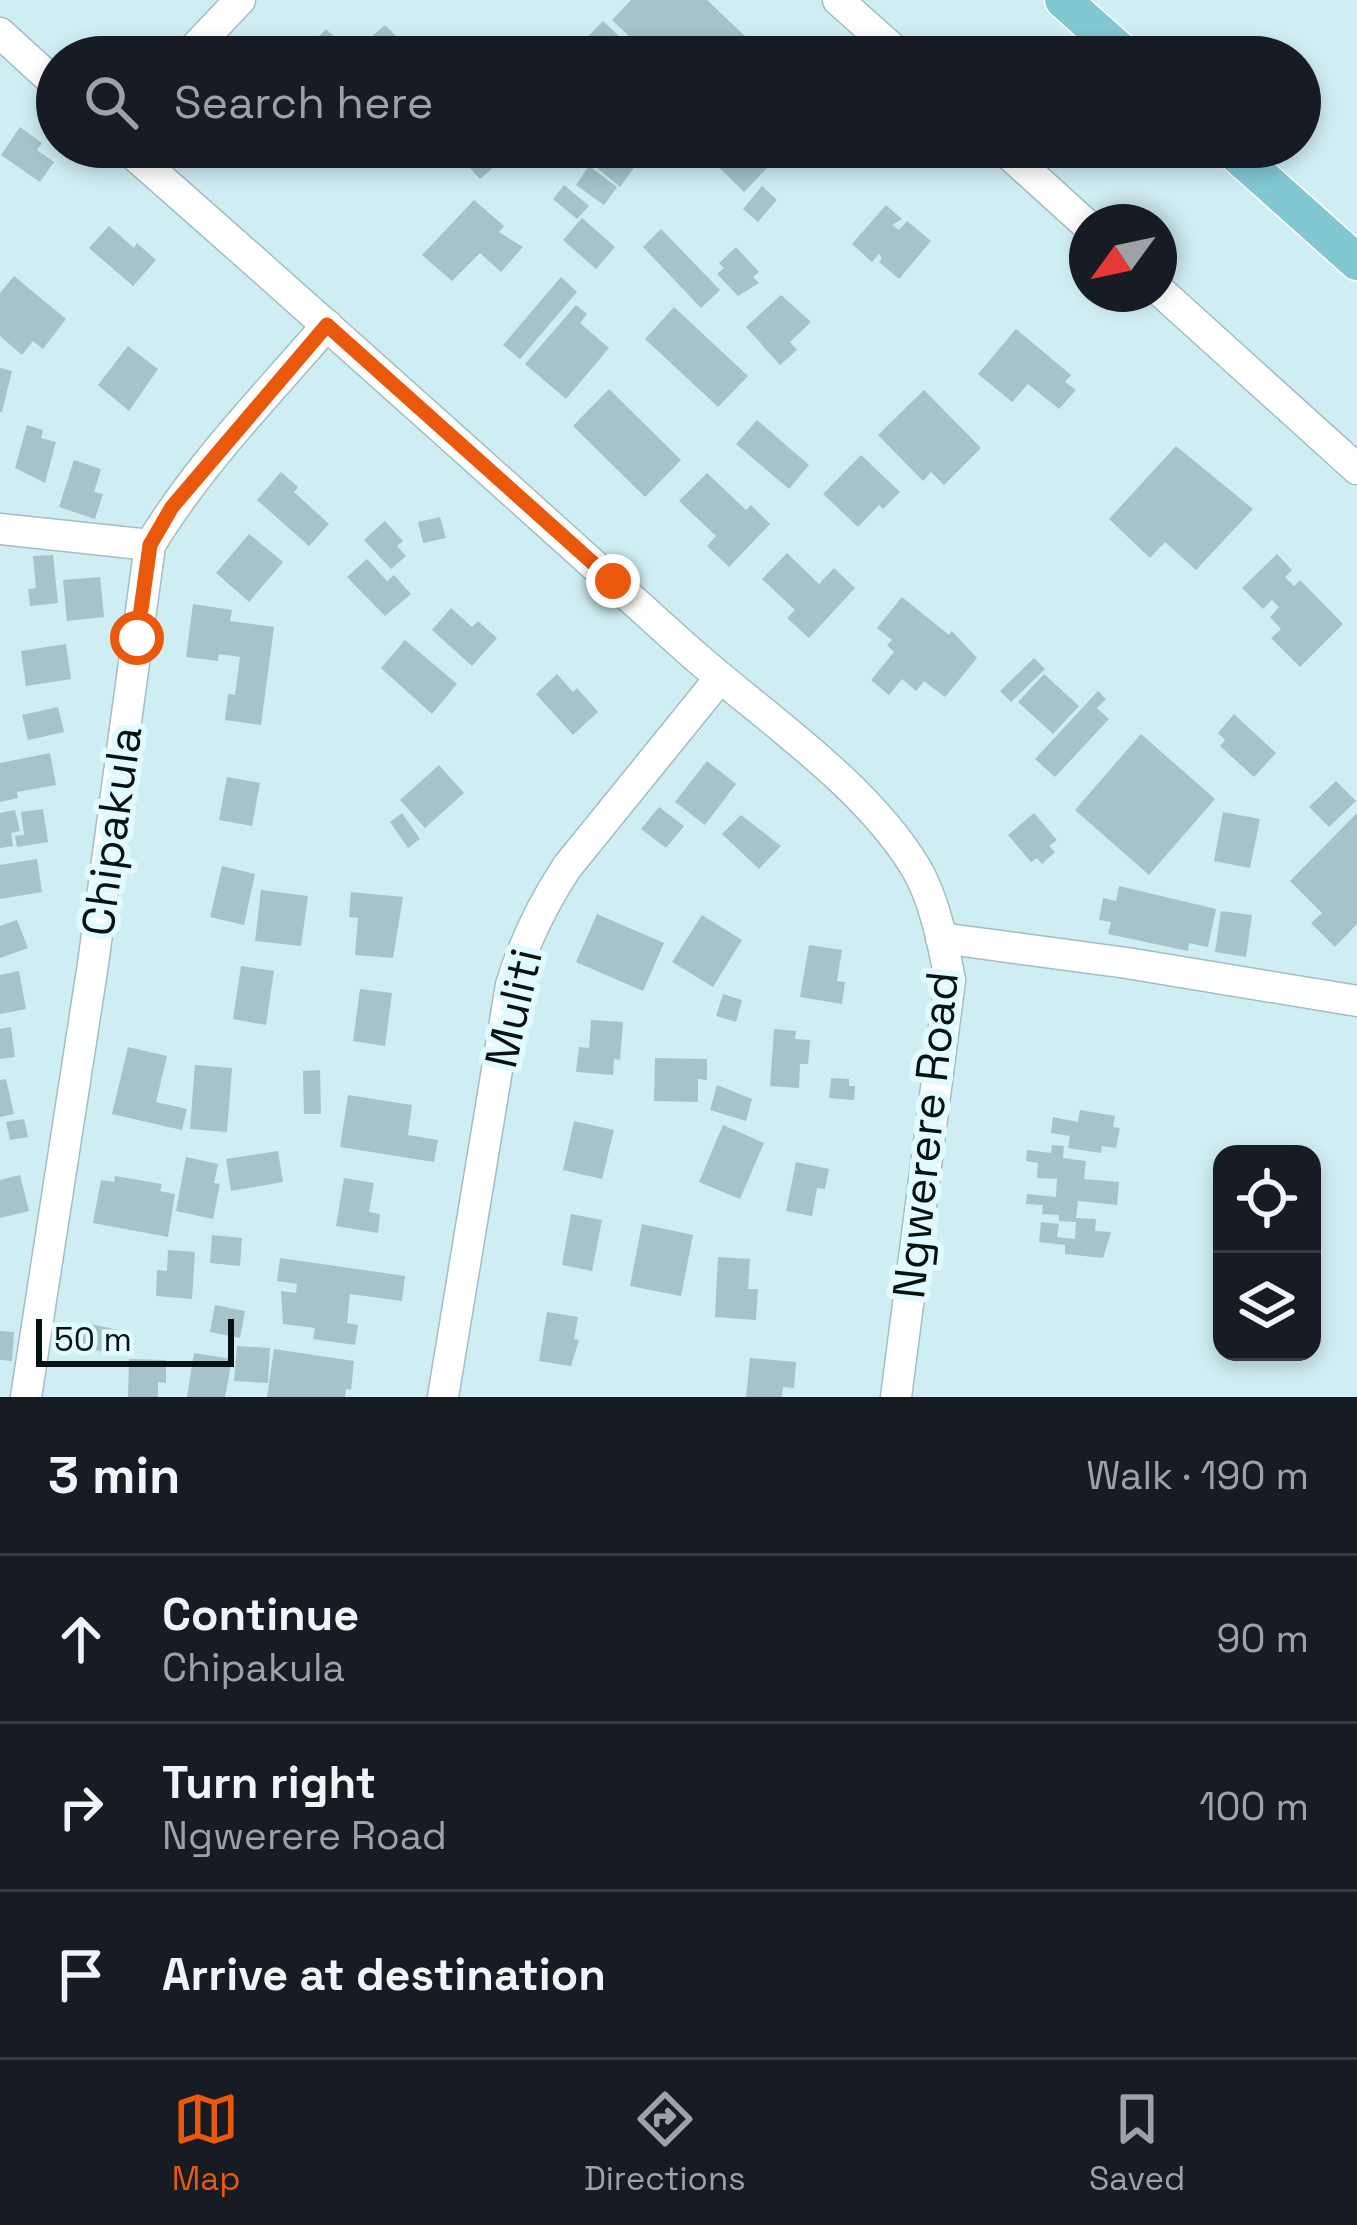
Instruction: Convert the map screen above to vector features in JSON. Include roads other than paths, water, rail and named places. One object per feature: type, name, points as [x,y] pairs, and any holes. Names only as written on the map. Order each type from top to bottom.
[{"type":"main road","points":[[1063,0],[1103,36]]},
{"type":"main road","points":[[1252,168],[1357,262]]},
{"type":"street","points":[[206,36],[240,0]]},
{"type":"street","points":[[838,0],[878,36]]},
{"type":"street","points":[[0,33],[36,66]]},
{"type":"street","name":"Ngwerere Road","points":[[149,168],[836,776],[918,871],[950,980],[896,1397]]},
{"type":"street","points":[[1024,168],[1069,209]]},
{"type":"street","points":[[1177,306],[1357,469]]},
{"type":"street","name":"Chipakula","points":[[26,1397],[93,964],[150,545],[172,507],[327,325]]},
{"type":"street","points":[[0,529],[150,545]]},
{"type":"street","name":"Muliti","points":[[443,1397],[519,956],[567,867],[720,678]]},
{"type":"street","points":[[941,938],[1357,1001]]}]
